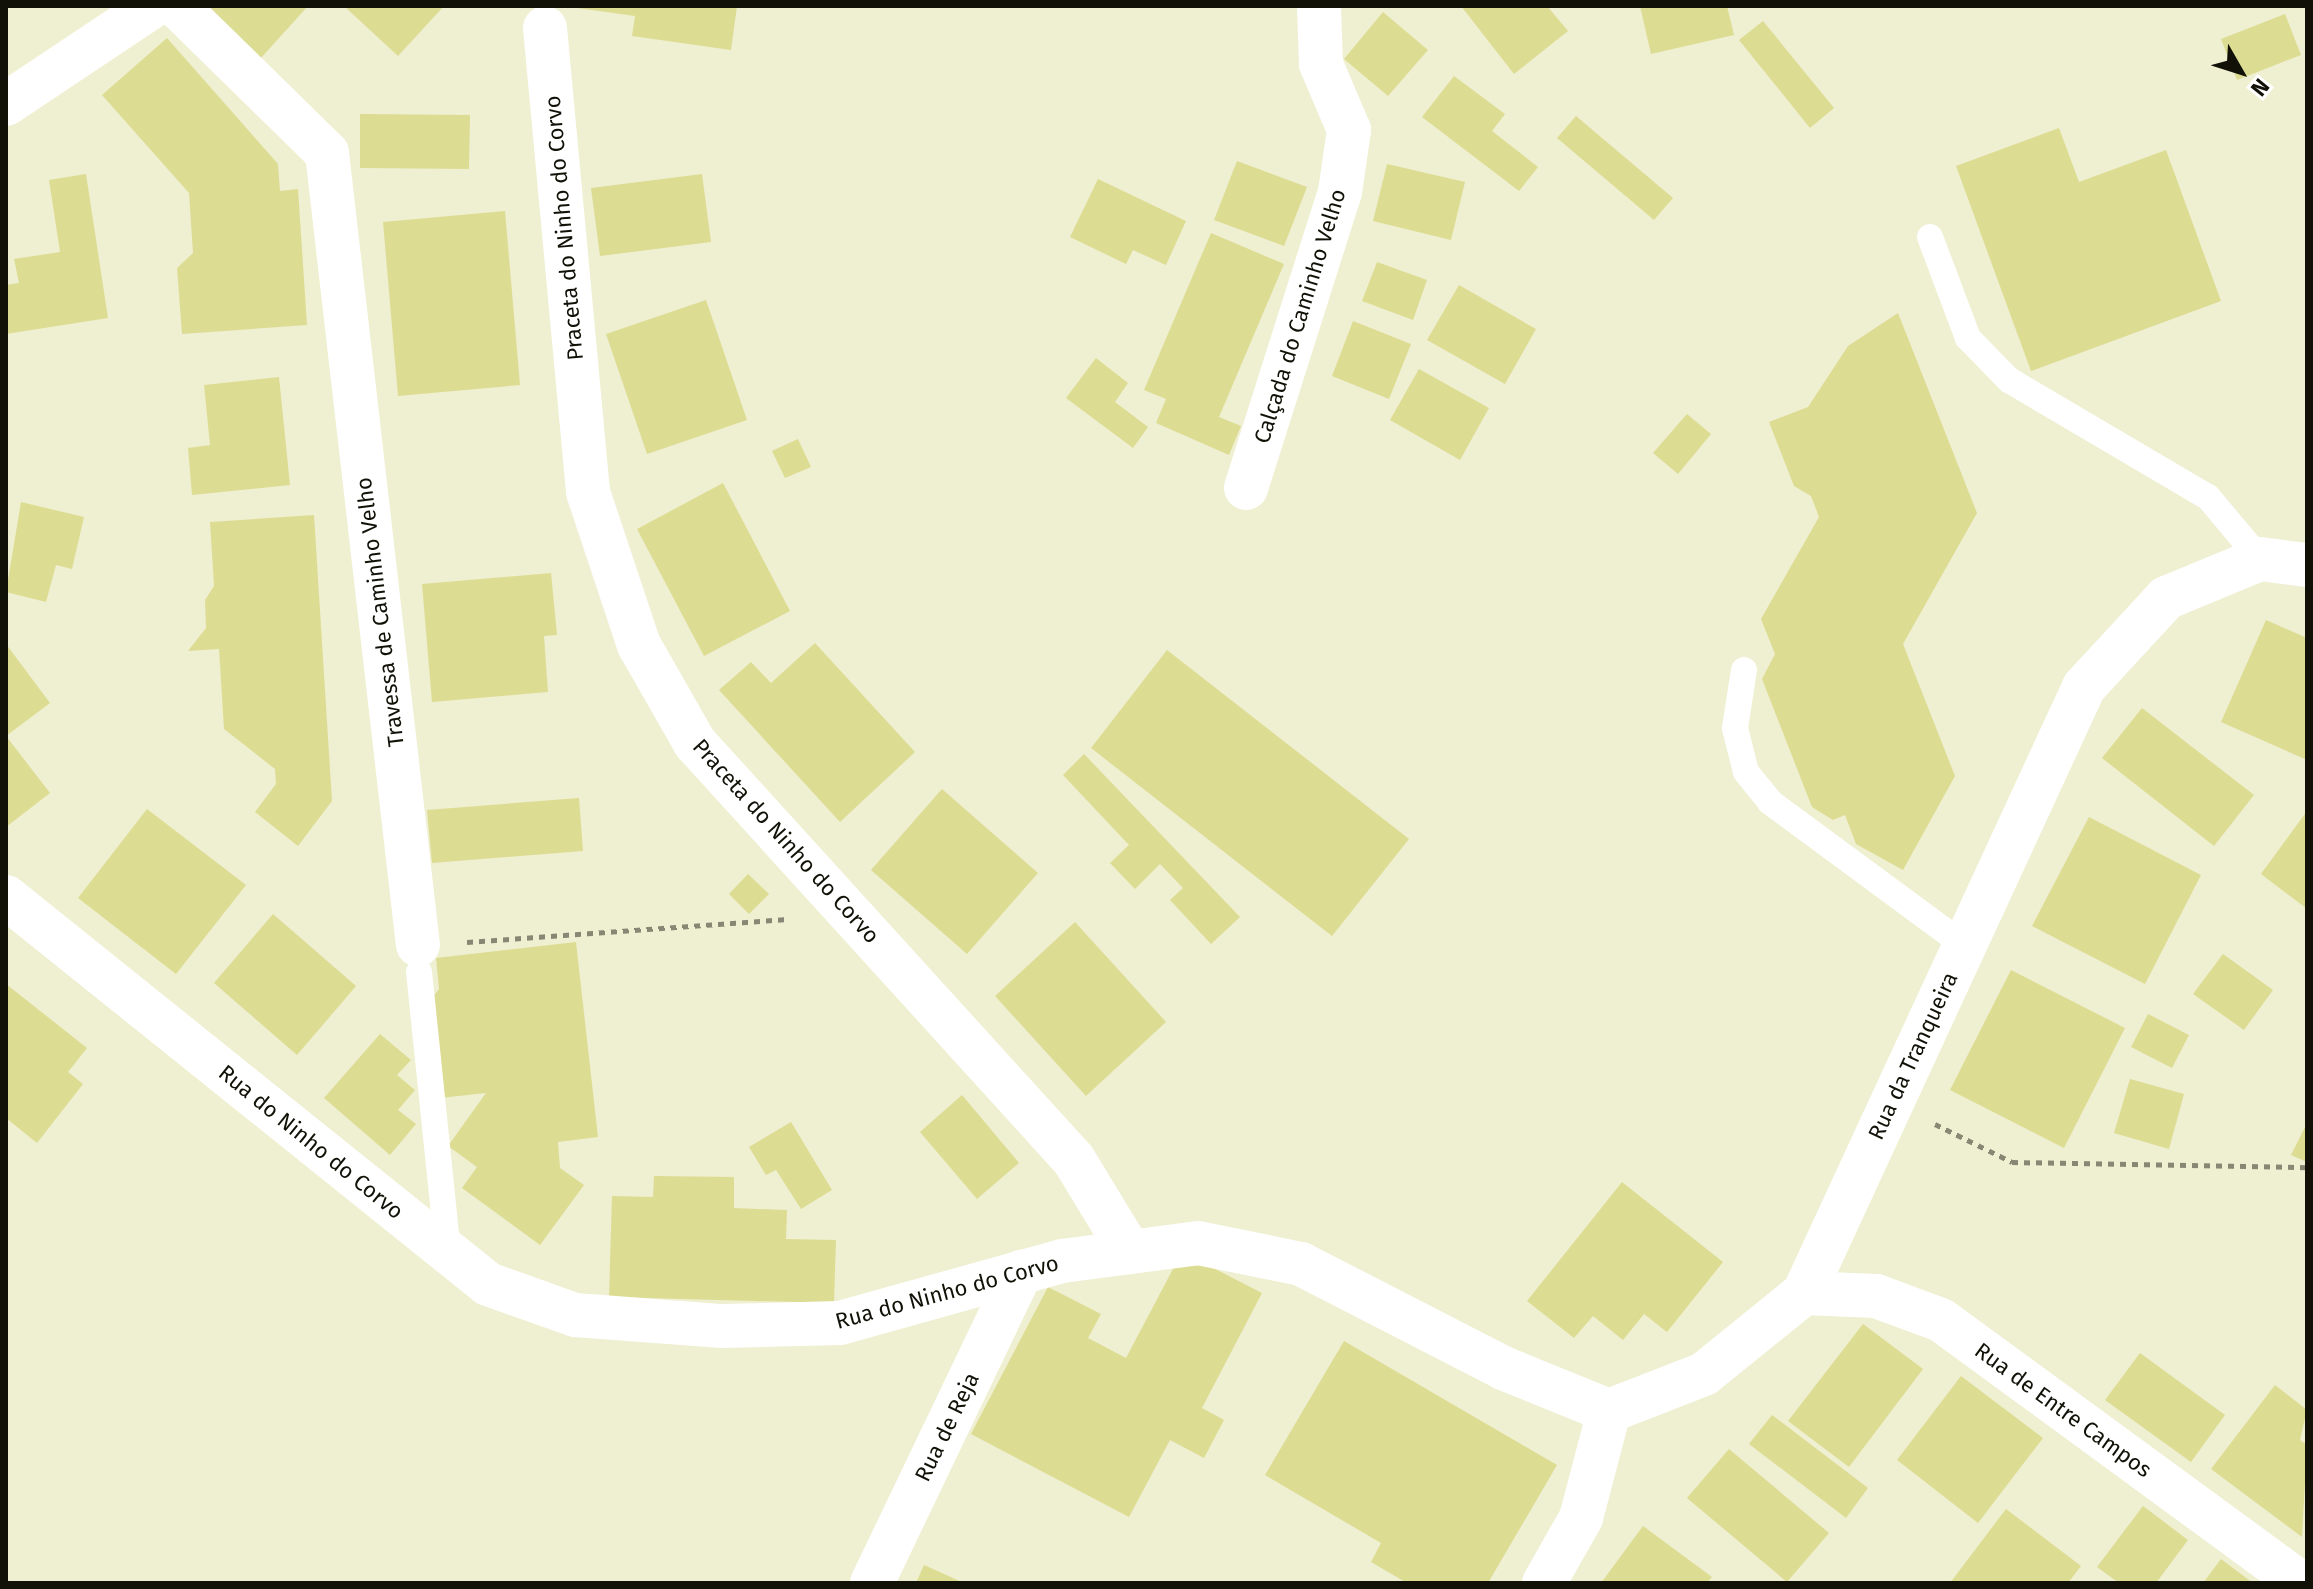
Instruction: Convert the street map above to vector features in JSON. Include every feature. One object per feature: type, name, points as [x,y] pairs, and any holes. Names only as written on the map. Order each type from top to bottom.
[{"type":"street","points":[[6,104],[153,6]]},
{"type":"street","name":"Travessa de Caminho Velho","points":[[177,6],[327,153],[418,958]]},
{"type":"street","name":"Calçada do Caminho Velho","points":[[1246,488],[1343,177],[1349,130],[1321,64],[1319,6]]},
{"type":"street","name":"Praceta do Ninho do Corvo","points":[[545,28],[588,492],[639,645],[695,743],[1074,1160],[1130,1252]]},
{"type":"street","name":"Rua da Tranqueira","points":[[1609,1411],[1704,1374],[1804,1293],[2084,687],[2166,598],[2260,559],[2307,565]]},
{"type":"street","name":"Rua do Ninho do Corvo","points":[[6,897],[488,1284],[575,1315],[723,1326],[840,1323],[1021,1272],[1198,1243],[1301,1264],[1503,1368],[1609,1411]]},
{"type":"street","name":"Rua de Reja","points":[[872,1583],[1021,1272]]},
{"type":"street","name":"Rua de Entre Campos","points":[[1804,1293],[1876,1296],[1941,1320],[2300,1583]]},
{"type":"street","points":[[1544,1583],[1581,1518],[1609,1411]]},
{"type":"lane","points":[[1930,237],[1968,338],[2009,380],[2208,497],[2260,559]]},
{"type":"lane","points":[[1744,670],[1735,728],[1746,772],[1770,802],[1964,945]]},
{"type":"lane","points":[[418,958],[448,1252]]},
{"type":"path","points":[[418,958],[756,926]]},
{"type":"path","points":[[1893,1099],[2012,1162],[2307,1167]]},
{"type":"building","points":[[207,6],[308,6],[260,59]]},
{"type":"building","points":[[344,6],[444,6],[398,56]]},
{"type":"building","points":[[737,6],[731,50],[632,36],[635,16],[577,8]]},
{"type":"building","points":[[1461,6],[1547,6],[1568,31],[1514,74]]},
{"type":"building","points":[[1640,6],[1727,6],[1734,35],[1651,54]]},
{"type":"building","points":[[1383,12],[1428,50],[1388,96],[1344,59]]},
{"type":"building","points":[[2285,14],[2301,55],[2237,80],[2221,39]]},
{"type":"building","points":[[1763,21],[1834,108],[1810,128],[1739,40]]},
{"type":"building","points":[[167,38],[278,164],[280,191],[298,189],[307,325],[182,334],[177,268],[193,253],[189,193],[102,95]]},
{"type":"building","points":[[1454,76],[1505,114],[1492,131],[1538,167],[1519,191],[1422,117]]},
{"type":"building","points":[[360,114],[470,115],[469,169],[360,168]]},
{"type":"building","points":[[1576,116],[1673,198],[1654,220],[1557,138]]},
{"type":"building","points":[[2059,128],[2079,182],[2166,150],[2221,301],[2031,371],[1956,166]]},
{"type":"building","points":[[1237,161],[1307,187],[1284,246],[1214,220]]},
{"type":"building","points":[[1387,164],[1465,182],[1451,240],[1373,221]]},
{"type":"building","points":[[86,174],[108,318],[6,334],[6,285],[19,283],[14,259],[60,252],[49,180]]},
{"type":"building","points":[[702,174],[711,242],[600,256],[591,188]]},
{"type":"building","points":[[1098,179],[1186,221],[1166,265],[1133,250],[1126,264],[1070,237]]},
{"type":"building","points":[[505,211],[520,385],[398,396],[383,222]]},
{"type":"building","points":[[1211,233],[1284,264],[1219,417],[1241,426],[1229,455],[1156,423],[1166,399],[1144,390]]},
{"type":"building","points":[[1377,262],[1427,280],[1413,320],[1362,301]]},
{"type":"building","points":[[1459,285],[1536,329],[1505,384],[1427,340]]},
{"type":"building","points":[[706,300],[747,420],[647,454],[606,334]]},
{"type":"building","points":[[1898,313],[1977,513],[1903,644],[1955,776],[1903,870],[1856,844],[1845,815],[1833,820],[1812,807],[1762,679],[1775,654],[1761,619],[1819,517],[1811,496],[1794,486],[1769,422],[1808,407],[1848,346]]},
{"type":"building","points":[[1353,321],[1411,344],[1389,399],[1332,376]]},
{"type":"building","points":[[1096,358],[1128,383],[1115,402],[1148,427],[1133,448],[1066,398]]},
{"type":"building","points":[[1419,369],[1489,408],[1460,460],[1390,420]]},
{"type":"building","points":[[279,377],[290,485],[192,495],[188,448],[210,445],[204,385]]},
{"type":"building","points":[[1687,414],[1711,434],[1678,474],[1653,453]]},
{"type":"building","points":[[798,439],[811,467],[785,478],[772,451]]},
{"type":"building","points":[[723,483],[790,611],[704,656],[637,529]]},
{"type":"building","points":[[21,502],[84,517],[72,569],[56,565],[46,602],[6,592]]},
{"type":"building","points":[[314,515],[332,801],[298,846],[255,812],[276,784],[275,769],[224,729],[219,649],[188,651],[206,628],[205,600],[214,586],[210,522]]},
{"type":"building","points":[[551,573],[557,635],[544,636],[548,692],[432,702],[422,584]]},
{"type":"building","points":[[2266,620],[2307,638],[2307,760],[2221,722]]},
{"type":"building","points":[[815,643],[915,752],[840,822],[719,690],[751,662],[771,683]]},
{"type":"building","points":[[6,644],[50,703],[6,736]]},
{"type":"building","points":[[1167,650],[1409,839],[1332,936],[1091,748]]},
{"type":"building","points":[[2142,708],[2254,795],[2214,846],[2102,758]]},
{"type":"building","points":[[6,736],[50,793],[6,827]]},
{"type":"building","points":[[1084,754],[1240,917],[1211,944],[1170,900],[1183,888],[1160,864],[1135,889],[1110,863],[1129,845],[1063,775]]},
{"type":"building","points":[[942,789],[1038,873],[967,954],[871,870]]},
{"type":"building","points":[[579,798],[583,851],[432,863],[427,810]]},
{"type":"building","points":[[147,809],[246,885],[176,974],[78,898]]},
{"type":"building","points":[[2307,811],[2307,906],[2306,908],[2261,874]]},
{"type":"building","points":[[2089,817],[2201,875],[2145,984],[2032,926]]},
{"type":"building","points":[[748,874],[769,894],[749,914],[729,894]]},
{"type":"building","points":[[273,914],[356,986],[297,1055],[214,983]]},
{"type":"building","points":[[1075,922],[1166,1022],[1086,1096],[995,996]]},
{"type":"building","points":[[576,942],[598,1137],[558,1142],[560,1168],[584,1185],[540,1245],[462,1188],[477,1167],[448,1146],[486,1093],[440,1098],[429,1002],[439,989],[436,958]]},
{"type":"building","points":[[2223,954],[2273,990],[2244,1030],[2193,994]]},
{"type":"building","points":[[2011,970],[2125,1028],[2064,1148],[1950,1090]]},
{"type":"building","points":[[6,984],[87,1048],[68,1072],[83,1084],[37,1143],[6,1118]]},
{"type":"building","points":[[2148,1014],[2189,1035],[2172,1068],[2131,1047]]},
{"type":"building","points":[[380,1034],[411,1060],[397,1075],[415,1090],[398,1110],[416,1124],[390,1155],[324,1098]]},
{"type":"building","points":[[2130,1079],[2184,1094],[2169,1149],[2114,1133]]},
{"type":"building","points":[[962,1095],[1019,1163],[977,1199],[920,1132]]},
{"type":"building","points":[[791,1122],[832,1190],[801,1209],[776,1170],[766,1175],[749,1147]]},
{"type":"building","points":[[2307,1123],[2307,1162],[2291,1155]]},
{"type":"building","points":[[654,1176],[734,1177],[734,1208],[787,1210],[786,1239],[836,1240],[834,1303],[609,1297],[612,1196],[653,1197]]},
{"type":"building","points":[[1622,1182],[1723,1262],[1667,1332],[1644,1314],[1623,1340],[1593,1316],[1574,1338],[1527,1301]]},
{"type":"building","points":[[1182,1252],[1262,1293],[1202,1408],[1224,1420],[1204,1458],[1170,1440],[1129,1517],[971,1434],[1048,1287],[1101,1314],[1088,1338],[1126,1358]]},
{"type":"building","points":[[1863,1324],[1923,1369],[1849,1467],[1788,1421]]},
{"type":"building","points":[[1344,1341],[1557,1465],[1488,1583],[1407,1583],[1371,1562],[1381,1543],[1265,1475]]},
{"type":"building","points":[[2140,1353],[2225,1415],[2191,1462],[2105,1400]]},
{"type":"building","points":[[1961,1376],[2043,1438],[1978,1523],[1897,1460]]},
{"type":"building","points":[[2275,1385],[2307,1410],[2300,1440],[2307,1445],[2302,1537],[2211,1469]]},
{"type":"building","points":[[1772,1415],[1868,1488],[1846,1518],[1749,1444]]},
{"type":"building","points":[[1729,1449],[1829,1533],[1787,1582],[1687,1498]]},
{"type":"building","points":[[2143,1506],[2188,1540],[2156,1583],[2119,1583],[2097,1567]]},
{"type":"building","points":[[2006,1509],[2081,1566],[2068,1583],[1950,1583]]},
{"type":"building","points":[[1643,1526],[1712,1577],[1707,1583],[1601,1583]]},
{"type":"building","points":[[2221,1559],[2253,1583],[2203,1583]]},
{"type":"building","points":[[924,1565],[964,1583],[916,1583]]}]
